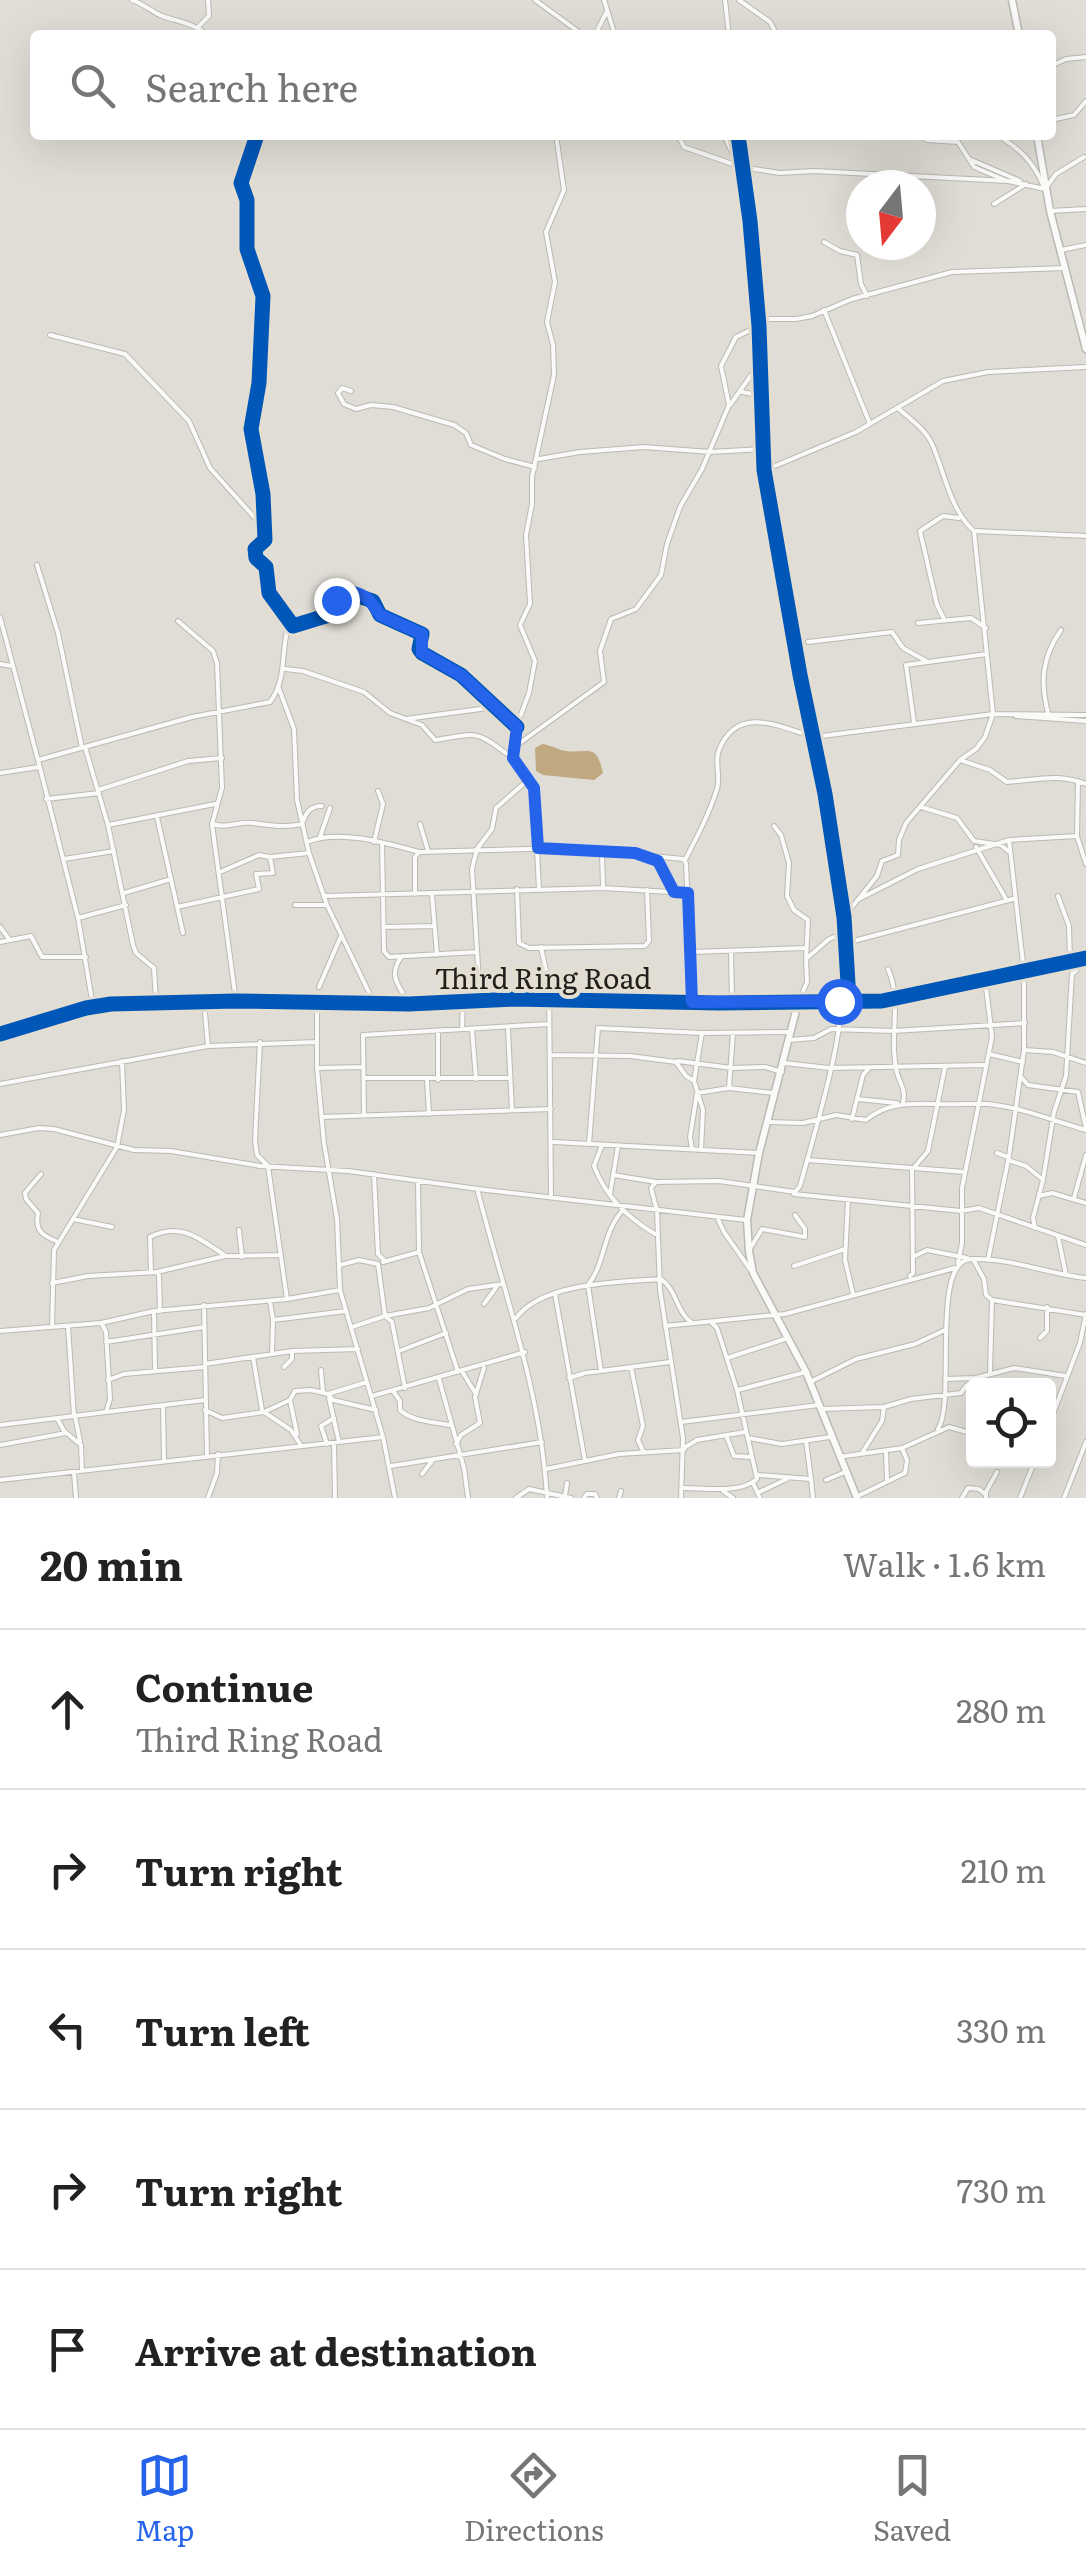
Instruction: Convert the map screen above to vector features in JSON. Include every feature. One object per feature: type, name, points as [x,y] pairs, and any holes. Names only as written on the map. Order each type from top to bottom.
[{"type":"street","points":[[132,0],[161,16],[201,30]]},
{"type":"street","points":[[197,27],[209,16],[208,0]]},
{"type":"street","points":[[535,0],[576,30]]},
{"type":"street","points":[[604,0],[614,30]]},
{"type":"street","points":[[725,0],[728,30]]},
{"type":"street","points":[[739,0],[770,22],[774,30]]},
{"type":"street","points":[[1012,0],[1019,30]]},
{"type":"street","points":[[597,30],[607,12]]},
{"type":"street","points":[[1056,64],[1086,57]]},
{"type":"street","points":[[1056,119],[1074,115],[1086,101]]},
{"type":"street","points":[[38,760],[192,717],[270,702],[285,668],[283,644],[290,624],[270,593],[266,567],[256,558],[255,549],[265,540],[263,494],[251,429],[259,383],[263,296],[247,248],[247,200],[242,183],[255,140]]},
{"type":"street","points":[[513,758],[535,661],[520,625],[530,609],[526,535],[554,375],[547,322],[555,282],[546,232],[564,190],[557,140]]},
{"type":"street","points":[[680,140],[684,147],[780,174],[814,172],[1008,181],[1045,189]]},
{"type":"street","points":[[726,140],[741,165]]},
{"type":"street","points":[[738,140],[759,326],[763,459],[844,916],[849,1000]]},
{"type":"street","points":[[926,140],[958,142],[974,167],[1008,181]]},
{"type":"street","points":[[1005,140],[1034,165],[1045,189]]},
{"type":"street","points":[[1038,140],[1059,250],[1083,324],[1086,349]]},
{"type":"street","points":[[1045,189],[1056,174],[1084,157]]},
{"type":"street","points":[[969,160],[1026,184]]},
{"type":"street","points":[[994,204],[1026,184]]},
{"type":"street","points":[[1050,210],[1086,208]]},
{"type":"street","points":[[824,242],[857,256],[867,296]]},
{"type":"street","points":[[1059,250],[1086,245]]},
{"type":"street","points":[[758,319],[796,320],[952,272],[1065,268]]},
{"type":"street","points":[[824,310],[870,424]]},
{"type":"street","points":[[729,405],[720,366],[736,337],[759,326]]},
{"type":"street","points":[[50,335],[126,354],[182,411],[198,434],[210,468],[263,527]]},
{"type":"street","points":[[513,758],[517,744],[604,682],[600,651],[611,619],[636,609],[662,575],[667,544],[680,507],[710,452],[729,405],[760,364]]},
{"type":"street","points":[[763,459],[775,466],[870,424],[953,378],[1030,368],[1086,367]]},
{"type":"street","points":[[351,391],[342,388],[338,393],[348,406],[358,409],[371,405],[454,424],[472,445],[504,460],[535,467]]},
{"type":"street","points":[[738,392],[762,396]]},
{"type":"street","points":[[899,409],[932,444],[958,518]]},
{"type":"street","points":[[538,459],[644,448],[710,452],[763,449]]},
{"type":"street","points":[[944,619],[937,605],[920,531],[943,516],[958,518],[974,531],[1086,536]]},
{"type":"street","points":[[844,916],[877,876],[882,861],[898,856],[902,830],[960,760],[976,750],[986,737],[993,714],[974,531]]},
{"type":"street","points":[[37,565],[58,633],[83,748],[108,825],[132,945],[154,968],[156,1003]]},
{"type":"street","points":[[290,624],[329,615],[343,591],[361,595],[373,601],[380,615],[422,634],[422,653],[461,675],[517,727]]},
{"type":"street","points":[[0,616],[64,859],[93,1006]]},
{"type":"street","points":[[918,622],[971,618],[986,628]]},
{"type":"street","points":[[178,621],[213,652],[218,663],[222,788],[212,824],[236,1001]]},
{"type":"street","points":[[1048,713],[1042,689],[1043,670],[1061,630]]},
{"type":"street","points":[[808,642],[892,632],[903,648],[926,661]]},
{"type":"street","points":[[914,722],[905,667],[910,663],[988,654]]},
{"type":"street","points":[[0,664],[12,666]]},
{"type":"street","points":[[285,668],[364,692],[390,713],[422,726],[434,740],[472,734],[486,736],[513,758],[534,788],[538,890]]},
{"type":"street","points":[[277,685],[294,728],[296,800],[309,853],[327,905],[374,1003]]},
{"type":"street","points":[[406,719],[495,707]]},
{"type":"street","points":[[692,1002],[685,860],[718,786],[718,754],[732,733],[758,721],[793,727],[814,737],[993,714],[1048,713],[1086,718]]},
{"type":"street","points":[[1007,714],[1026,718],[1086,718]]},
{"type":"street","points":[[46,799],[98,791],[188,761],[222,758]]},
{"type":"street","points":[[960,760],[990,770],[1007,782],[1042,777],[1074,778],[1086,784]]},
{"type":"street","points":[[0,773],[39,767]]},
{"type":"street","points":[[480,1002],[472,869],[477,849],[492,829],[500,802],[528,780]]},
{"type":"street","points":[[1078,780],[1078,836],[1086,864]]},
{"type":"street","points":[[374,842],[384,804],[378,791]]},
{"type":"street","points":[[108,825],[215,804]]},
{"type":"street","points":[[212,824],[223,828],[250,822],[283,828],[302,824],[313,806],[322,806]]},
{"type":"street","points":[[921,807],[957,818],[1010,899]]},
{"type":"street","points":[[320,837],[330,808]]},
{"type":"street","points":[[157,817],[184,933]]},
{"type":"street","points":[[420,824],[428,851]]},
{"type":"street","points":[[753,1274],[747,1220],[753,1186],[806,982],[808,920],[794,910],[787,896],[789,864],[781,835],[774,826]]},
{"type":"street","points":[[857,900],[918,869],[1009,840],[1078,836]]},
{"type":"street","points":[[306,842],[320,837],[374,842],[419,852],[538,848],[685,860]]},
{"type":"street","points":[[988,1260],[1024,1050],[1024,972],[1010,899],[1009,840]]},
{"type":"street","points":[[974,841],[998,844],[1008,850]]},
{"type":"street","points":[[382,844],[384,951],[389,957],[476,952]]},
{"type":"street","points":[[64,859],[114,851]]},
{"type":"street","points":[[415,894],[419,852]]},
{"type":"street","points":[[602,852],[603,888]]},
{"type":"street","points":[[218,872],[258,854],[270,857],[309,853]]},
{"type":"street","points":[[635,853],[658,861],[674,892]]},
{"type":"street","points":[[177,907],[259,890],[256,874],[273,874],[270,857]]},
{"type":"street","points":[[124,893],[171,879]]},
{"type":"street","points":[[325,896],[603,888],[688,893]]},
{"type":"street","points":[[518,890],[520,943],[541,947],[645,946],[646,890]]},
{"type":"street","points":[[432,894],[437,955]]},
{"type":"street","points":[[1058,896],[1069,926],[1070,960]]},
{"type":"street","points":[[846,943],[1010,899]]},
{"type":"street","points":[[78,918],[126,905]]},
{"type":"street","points":[[294,906],[327,905]]},
{"type":"street","points":[[384,927],[434,926]]},
{"type":"street","points":[[0,927],[10,940]]},
{"type":"street","points":[[806,959],[828,940],[844,933]]},
{"type":"street","points":[[0,942],[31,936],[42,958],[86,957]]},
{"type":"street","points":[[320,987],[341,936]]},
{"type":"street","points":[[541,947],[548,999],[552,1197]]},
{"type":"street","points":[[691,952],[806,948]]},
{"type":"street","points":[[731,951],[732,1001]]},
{"type":"street","points":[[402,956],[394,968],[393,979],[409,1004]]},
{"type":"street","name":"Third Ring Road","points":[[0,1034],[93,1006],[156,1003],[898,1000],[1070,960],[1086,960]]},
{"type":"street","points":[[1036,1228],[1033,1218],[1066,1076],[1072,974],[1086,960]]},
{"type":"street","points":[[768,1122],[816,1121],[836,1114],[866,1120],[901,1103],[906,1094],[897,1066],[893,1031],[898,1000],[888,969]]},
{"type":"street","points":[[938,1430],[944,1418],[946,1395],[950,1278],[961,1250],[966,1172],[991,1026],[985,979]]},
{"type":"street","points":[[318,1001],[317,1068],[340,1290],[391,1466],[395,1498]]},
{"type":"street","points":[[792,1194],[800,1186],[830,1068],[839,1030],[839,1001]]},
{"type":"street","points":[[204,1002],[208,1046]]},
{"type":"street","points":[[462,1003],[462,1030]]},
{"type":"street","points":[[589,1144],[597,1031],[601,1027],[814,1038],[822,1032],[839,1030],[893,1031],[1025,1023]]},
{"type":"street","points":[[364,1115],[364,1036],[548,1024]]},
{"type":"street","points":[[508,1028],[512,1110]]},
{"type":"street","points":[[472,1030],[476,1078]]},
{"type":"street","points":[[438,1031],[438,1080]]},
{"type":"street","points":[[729,1088],[733,1033]]},
{"type":"street","points":[[700,1035],[694,1082],[703,1110],[702,1150]]},
{"type":"street","points":[[260,1042],[255,1140],[257,1154],[268,1166],[287,1299]]},
{"type":"street","points":[[0,1084],[208,1046],[317,1042]]},
{"type":"street","points":[[1024,1050],[1056,1052],[1086,1063]]},
{"type":"street","points":[[987,1054],[1023,1062]]},
{"type":"street","points":[[550,1055],[630,1056],[732,1068],[984,1064]]},
{"type":"street","points":[[52,1327],[51,1261],[57,1241],[117,1147],[124,1110],[122,1061]]},
{"type":"street","points":[[673,1061],[694,1082]]},
{"type":"street","points":[[317,1068],[363,1067]]},
{"type":"street","points":[[916,1274],[911,1204],[914,1167],[928,1151],[944,1067]]},
{"type":"street","points":[[852,1118],[863,1074],[870,1068]]},
{"type":"street","points":[[857,1099],[984,1104],[1086,1129],[1078,1092],[1028,1085],[1021,1077]]},
{"type":"street","points":[[364,1078],[510,1078]]},
{"type":"street","points":[[427,1080],[429,1114]]},
{"type":"street","points":[[697,1093],[729,1088],[776,1093]]},
{"type":"street","points":[[693,1150],[690,1137],[697,1093]]},
{"type":"street","points":[[321,1117],[551,1109]]},
{"type":"street","points":[[0,1135],[54,1129],[117,1147],[747,1220]]},
{"type":"street","points":[[552,1142],[759,1153]]},
{"type":"street","points":[[602,1146],[594,1166],[610,1194],[657,1235]]},
{"type":"street","points":[[610,1194],[618,1146]]},
{"type":"street","points":[[997,1153],[1026,1166],[1043,1180]]},
{"type":"street","points":[[1074,1199],[1086,1155]]},
{"type":"street","points":[[807,1160],[966,1172]]},
{"type":"street","points":[[41,1174],[25,1193],[26,1200],[38,1213],[41,1234],[57,1241]]},
{"type":"street","points":[[374,1174],[378,1254],[385,1261]]},
{"type":"street","points":[[612,1175],[656,1182],[719,1181],[792,1194],[961,1211],[979,1208],[1086,1245]]},
{"type":"street","points":[[418,1181],[420,1252],[460,1371],[476,1394]]},
{"type":"street","points":[[656,1182],[651,1188],[657,1212],[660,1280],[684,1449],[681,1498]]},
{"type":"street","points":[[478,1190],[500,1285],[516,1318],[524,1352],[542,1442],[547,1495]]},
{"type":"street","points":[[1040,1196],[1052,1192],[1086,1203]]},
{"type":"street","points":[[848,1200],[845,1249],[847,1279],[854,1295]]},
{"type":"street","points":[[601,1371],[588,1286],[598,1271],[608,1231],[622,1208]]},
{"type":"street","points":[[749,1251],[762,1229],[804,1236],[805,1228],[796,1215]]},
{"type":"street","points":[[718,1217],[806,1372],[856,1498],[908,1469],[902,1448]]},
{"type":"street","points":[[71,1218],[112,1227]]},
{"type":"street","points":[[1023,1224],[1033,1218]]},
{"type":"street","points":[[239,1230],[242,1258]]},
{"type":"street","points":[[155,1370],[157,1311],[150,1237],[192,1234],[226,1256]]},
{"type":"street","points":[[1058,1236],[1066,1274]]},
{"type":"street","points":[[794,1266],[845,1249]]},
{"type":"street","points":[[914,1256],[927,1250],[1086,1278]]},
{"type":"street","points":[[340,1265],[359,1260],[378,1264],[420,1252]]},
{"type":"street","points":[[51,1284],[88,1276],[154,1272],[226,1256],[281,1255]]},
{"type":"street","points":[[665,1326],[785,1314],[969,1258]]},
{"type":"street","points":[[969,1258],[984,1279],[986,1295],[992,1300],[1086,1315],[1080,1343],[1056,1404]]},
{"type":"street","points":[[378,1264],[385,1316],[392,1322],[405,1388]]},
{"type":"street","points":[[516,1318],[555,1292],[660,1280],[669,1285],[682,1313],[693,1323]]},
{"type":"street","points":[[352,1327],[436,1304],[468,1289],[500,1285]]},
{"type":"street","points":[[484,1304],[500,1285]]},
{"type":"street","points":[[0,1331],[101,1323],[157,1311],[340,1290]]},
{"type":"street","points":[[555,1292],[585,1461]]},
{"type":"street","points":[[270,1300],[272,1354]]},
{"type":"street","points":[[988,1374],[992,1300]]},
{"type":"street","points":[[204,1305],[207,1454]]},
{"type":"street","points":[[1040,1338],[1048,1331],[1047,1307]]},
{"type":"street","points":[[273,1320],[346,1311]]},
{"type":"street","points":[[101,1323],[106,1332],[110,1399],[106,1412]]},
{"type":"street","points":[[712,1323],[718,1328],[737,1390],[758,1475],[753,1484]]},
{"type":"street","points":[[68,1326],[82,1471]]},
{"type":"street","points":[[106,1342],[204,1328]]},
{"type":"street","points":[[810,1382],[856,1359],[947,1329]]},
{"type":"street","points":[[399,1351],[446,1333]]},
{"type":"street","points":[[934,1336],[946,1340]]},
{"type":"street","points":[[727,1358],[788,1338]]},
{"type":"street","points":[[108,1380],[115,1375],[205,1366],[292,1350],[358,1349]]},
{"type":"street","points":[[284,1366],[292,1359],[292,1350]]},
{"type":"street","points":[[372,1396],[524,1352]]},
{"type":"street","points":[[253,1356],[264,1412],[297,1438]]},
{"type":"street","points":[[569,1378],[670,1362]]},
{"type":"street","points":[[456,1444],[461,1435],[480,1424],[476,1394],[486,1365]]},
{"type":"street","points":[[631,1367],[643,1426],[638,1440],[644,1453]]},
{"type":"street","points":[[945,1379],[1014,1368],[1066,1376]]},
{"type":"street","points":[[321,1370],[334,1418],[335,1498]]},
{"type":"street","points":[[737,1390],[806,1372]]},
{"type":"street","points":[[681,1422],[820,1407],[884,1407],[911,1399],[961,1394],[966,1386],[988,1374]]},
{"type":"street","points":[[439,1379],[461,1456],[468,1498]]},
{"type":"street","points":[[205,1410],[222,1418],[264,1412],[290,1400],[295,1392],[326,1393],[368,1382]]},
{"type":"street","points":[[393,1391],[400,1401],[400,1410],[409,1418],[426,1418],[450,1426]]},
{"type":"street","points":[[326,1393],[333,1400],[376,1410]]},
{"type":"street","points":[[0,1425],[204,1400]]},
{"type":"street","points":[[290,1400],[300,1446]]},
{"type":"street","points":[[163,1406],[164,1460]]},
{"type":"street","points":[[862,1453],[882,1422],[884,1407]]},
{"type":"street","points":[[334,1418],[321,1426],[334,1444]]},
{"type":"street","points":[[58,1420],[66,1434],[80,1445]]},
{"type":"street","points":[[839,1458],[902,1448],[938,1430],[966,1431]]},
{"type":"street","points":[[0,1445],[66,1434]]},
{"type":"street","points":[[545,1469],[684,1449],[697,1440],[726,1435],[746,1435],[782,1444],[830,1437]]},
{"type":"street","points":[[726,1435],[734,1456],[752,1457]]},
{"type":"street","points":[[0,1480],[383,1437]]},
{"type":"street","points":[[806,1441],[813,1498]]},
{"type":"street","points":[[391,1466],[542,1442]]},
{"type":"street","points":[[1064,1498],[1086,1442]]},
{"type":"street","points":[[886,1452],[887,1480]]},
{"type":"street","points":[[211,1498],[218,1454]]},
{"type":"street","points":[[1079,1460],[1086,1462]]},
{"type":"street","points":[[422,1474],[432,1461]]},
{"type":"street","points":[[1021,1498],[1032,1468]]},
{"type":"street","points":[[74,1472],[76,1498]]},
{"type":"street","points":[[826,1480],[845,1472]]},
{"type":"street","points":[[962,1498],[968,1488],[986,1496],[997,1472]]},
{"type":"street","points":[[758,1475],[811,1479]]},
{"type":"street","points":[[753,1484],[759,1495],[788,1479]]},
{"type":"street","points":[[516,1498],[529,1488],[568,1497],[567,1483]]},
{"type":"street","points":[[682,1488],[753,1484]]},
{"type":"street","points":[[718,1488],[732,1498]]},
{"type":"street","points":[[584,1498],[587,1494],[595,1494],[596,1498]]},
{"type":"shaded area","points":[[542,744],[594,753],[603,773],[594,780],[543,775],[536,771],[535,748]]},
{"type":"cycle path","points":[[255,140],[241,183],[247,200],[247,249],[263,296],[259,383],[251,429],[263,494],[265,540],[255,549],[256,558],[266,567],[269,593],[293,626],[329,615],[343,591],[373,601],[380,615],[422,634],[422,653],[461,675],[517,727]]},
{"type":"cycle path","points":[[739,140],[759,326],[764,470],[825,794],[844,917],[849,1000]]},
{"type":"cycle path","points":[[0,1034],[111,1004],[409,1004],[513,999],[882,1001],[1086,958]]},
{"type":"route","points":[[336,600],[343,591],[349,591],[373,601],[380,615],[422,634],[419,650],[426,658],[461,675],[509,716],[517,727],[513,758],[534,788],[538,848],[635,853],[658,861],[674,892],[688,893],[692,1002],[839,1001]]}]
